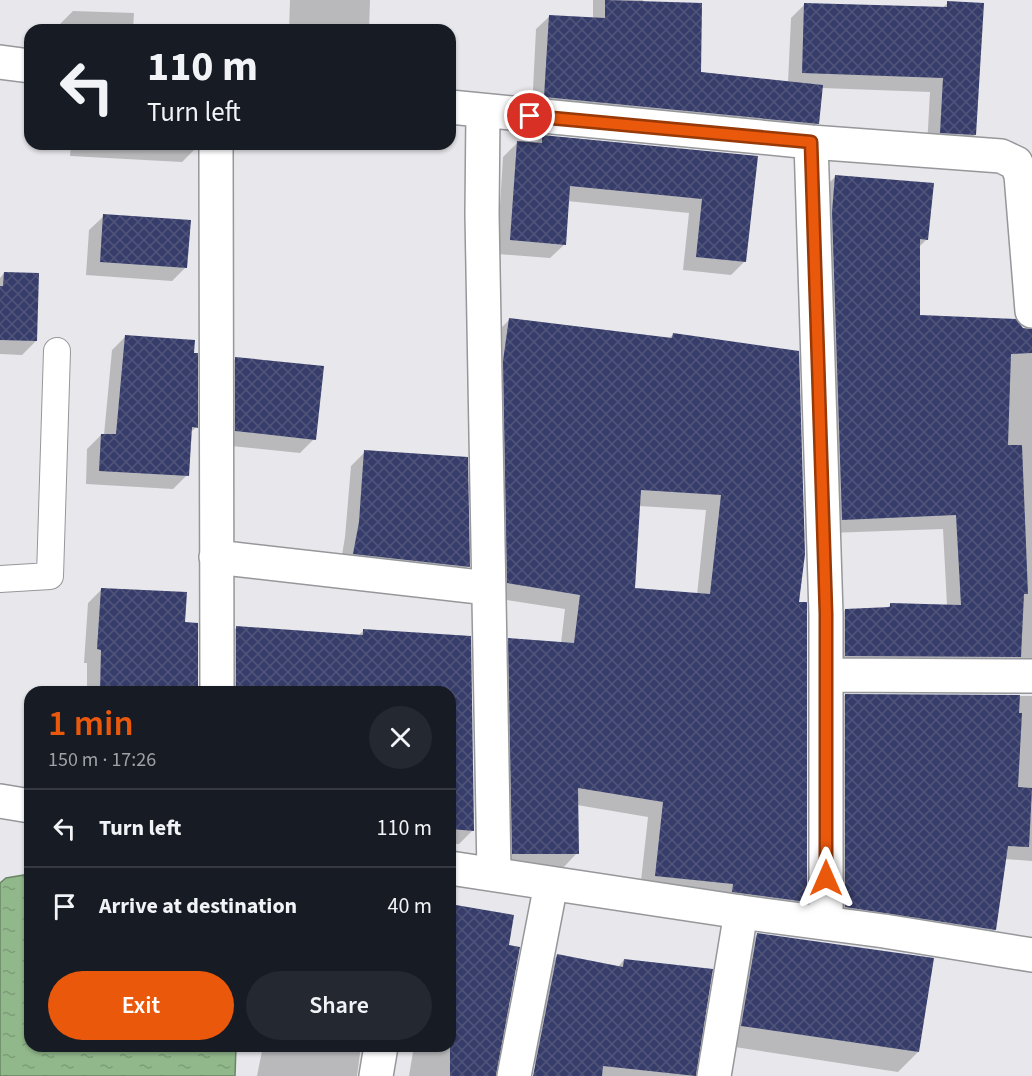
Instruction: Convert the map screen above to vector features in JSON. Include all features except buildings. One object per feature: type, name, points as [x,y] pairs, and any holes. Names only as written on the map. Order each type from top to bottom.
[{"type":"street","points":[[0,62],[24,65]]},
{"type":"street","points":[[456,108],[811,142],[1001,156],[1016,163],[1021,175],[1032,311]]},
{"type":"street","points":[[483,111],[482,214],[494,873]]},
{"type":"street","points":[[811,142],[826,603],[826,923]]},
{"type":"street","points":[[216,150],[217,686]]},
{"type":"street","points":[[216,557],[488,588]]},
{"type":"street","points":[[826,675],[1032,676]]},
{"type":"street","points":[[0,801],[24,805]]},
{"type":"street","points":[[456,869],[1032,955]]},
{"type":"street","points":[[514,1076],[551,884]]},
{"type":"street","points":[[714,1076],[741,912]]},
{"type":"street","points":[[376,1076],[380,1052]]},
{"type":"lane","points":[[0,579],[50,576],[57,351]]},
{"type":"water","points":[[24,875],[24,1052],[236,1052],[235,1076],[0,1076],[0,883],[6,878]]},
{"type":"route","points":[[530,116],[811,142],[826,614],[826,878]]}]
